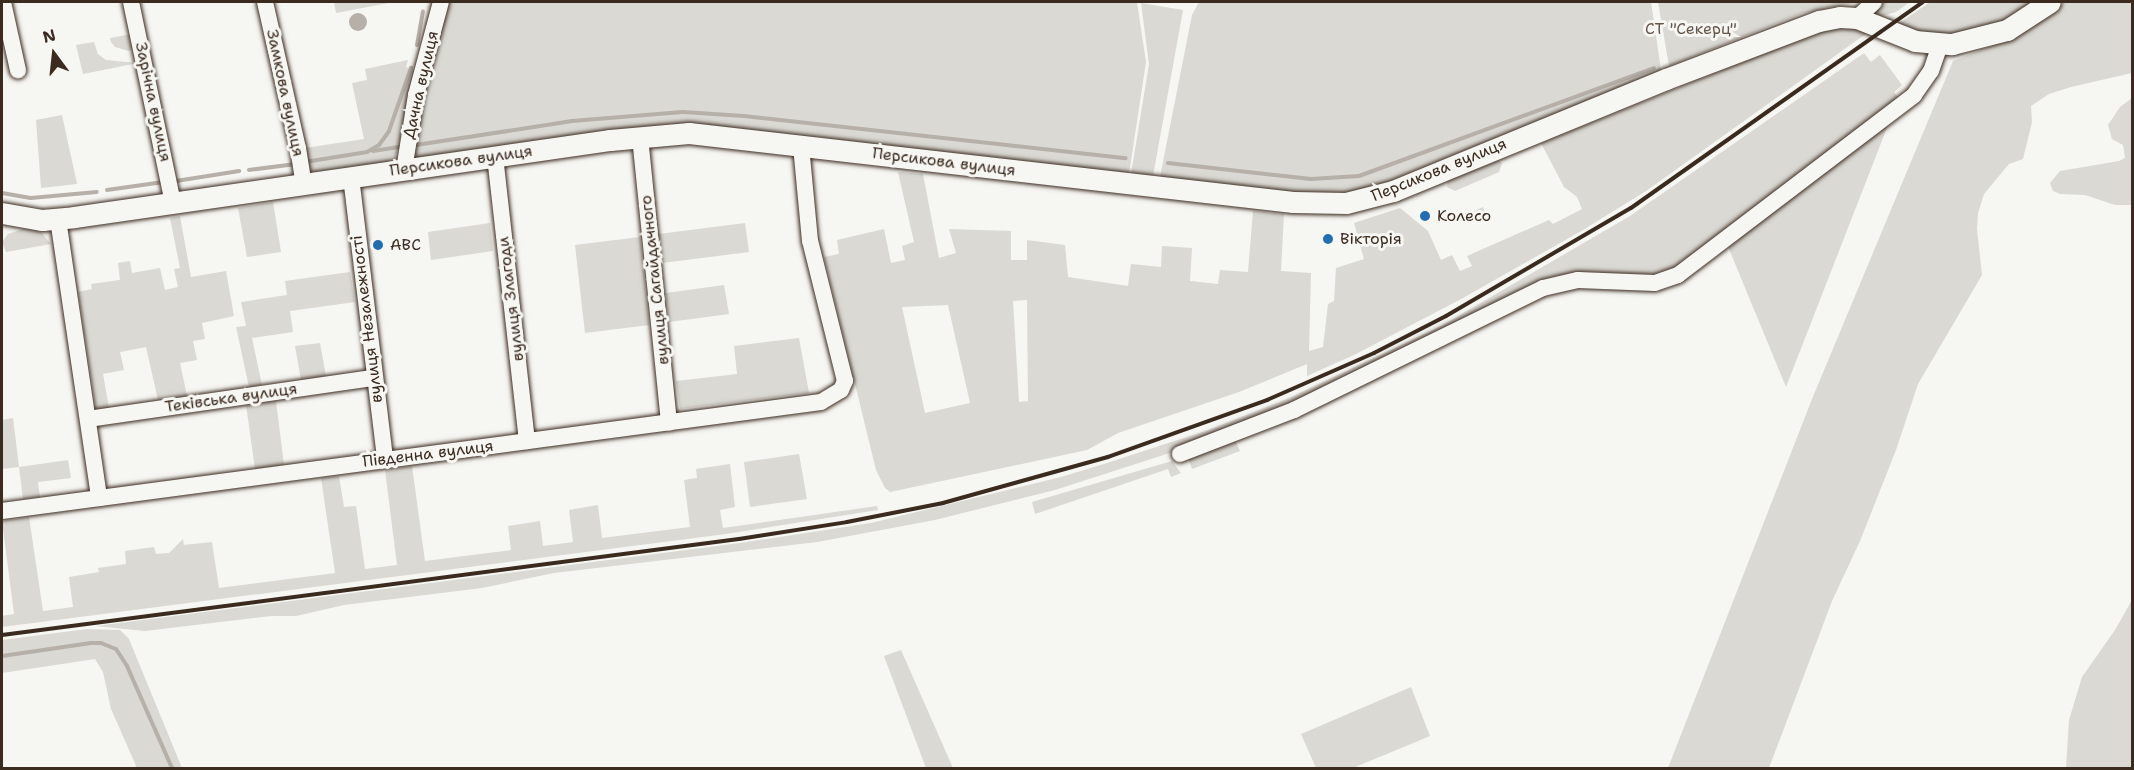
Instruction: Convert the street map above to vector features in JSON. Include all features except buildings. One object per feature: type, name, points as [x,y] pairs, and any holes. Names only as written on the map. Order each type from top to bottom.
[{"type":"main road","name":"Персикова вулиця","points":[[2,213],[50,219],[640,137],[704,134],[1293,202],[1346,203],[1393,191],[1804,26],[1840,17],[1857,18],[1915,41],[1940,45],[1978,39],[2007,30],[2050,2]]},
{"type":"street","points":[[3,2],[18,70]]},
{"type":"street","name":"Зарічна вулиця","points":[[131,2],[173,203]]},
{"type":"street","name":"Замкова вулиця","points":[[265,2],[304,184]]},
{"type":"street","name":"Дачна вулиця","points":[[404,170],[414,105],[441,2]]},
{"type":"street","points":[[1857,18],[1874,2]]},
{"type":"street","points":[[1180,454],[1294,410],[1549,286],[1578,280],[1654,283],[1678,275],[1914,95],[1928,76],[1940,45]]},
{"type":"street","name":"вулиця Сагайдачного","points":[[640,137],[669,423]]},
{"type":"street","name":"Південна вулиця","points":[[2,511],[809,405],[832,397],[841,390],[845,381],[810,241],[801,145]]},
{"type":"street","name":"вулиця Злагоди","points":[[495,156],[527,441]]},
{"type":"street","name":"вулиця Незалежності","points":[[351,177],[385,460]]},
{"type":"street","points":[[50,219],[61,240],[99,498]]},
{"type":"street","name":"Теківська вулиця","points":[[88,418],[374,378]]},
{"type":"green space","points":[[334,2],[394,2],[336,13]]},
{"type":"green space","points":[[445,2],[1137,2],[1146,62],[1129,174],[745,132],[420,159],[413,154],[416,117]]},
{"type":"green space","points":[[1199,2],[1651,2],[1661,70],[1407,178],[1327,197],[1160,177],[1192,15]]},
{"type":"green space","name":"СТ \"Секерц\"","points":[[1658,2],[1858,2],[1803,13],[1669,66]]},
{"type":"green space","points":[[1879,2],[1910,2],[1896,12],[1881,16],[1875,12]]},
{"type":"green space","points":[[1930,2],[2038,2],[2007,22],[1930,38],[1898,24]]},
{"type":"green space","points":[[2065,2],[2132,2],[2132,73],[2049,94],[2031,106],[2032,122],[2023,159],[2009,164],[1984,194],[1978,213],[1977,229],[1982,275],[1918,384],[1896,450],[1860,541],[1832,601],[1769,768],[1668,768],[1812,399],[1953,61],[2019,35]]},
{"type":"green space","points":[[1141,3],[1183,10],[1153,176],[1131,174],[1149,64]]},
{"type":"green space","points":[[1849,27],[1867,33],[1646,191],[1583,230],[1463,298],[1356,354],[1307,376],[1307,364],[1239,392],[1118,433],[1087,450],[890,492],[885,488],[876,470],[824,257],[839,254],[837,240],[884,229],[891,263],[905,260],[902,246],[914,242],[898,172],[923,174],[939,258],[956,253],[949,229],[1011,231],[1011,260],[1027,260],[1027,240],[1065,245],[1068,277],[1128,286],[1131,264],[1161,267],[1162,246],[1192,248],[1190,281],[1218,284],[1220,270],[1248,272],[1253,211],[1284,214],[1281,271],[1311,273],[1309,351],[1323,347],[1328,304],[1334,301],[1336,268],[1364,259],[1354,223],[1400,208],[1428,231],[1441,260],[1452,255],[1460,271],[1472,266],[1467,256],[1549,220],[1553,224],[1582,209],[1577,197],[1564,187],[1541,143],[1821,32]],"holes":[[[1027,300],[1028,401],[1019,402],[1013,301]],[[948,305],[970,403],[925,413],[902,307]]]},
{"type":"green space","points":[[132,34],[134,48],[129,51],[115,47],[111,42],[110,38]]},
{"type":"green space","points":[[94,42],[98,54],[106,60],[138,63],[83,74],[76,45]]},
{"type":"green space","points":[[1864,53],[1871,62],[1880,55],[1902,85],[1894,92],[1901,101],[1663,277],[1578,276],[1296,406],[1179,450],[1055,490],[935,520],[817,542],[554,573],[482,588],[344,605],[296,616],[271,616],[145,631],[96,626],[740,543],[871,523],[1061,477],[1104,464],[1208,430],[1289,398],[1441,326],[1630,216]]},
{"type":"green space","points":[[408,60],[406,67],[417,72],[395,158],[385,163],[310,172],[305,148],[364,139],[352,83],[367,80],[365,69]]},
{"type":"green space","points":[[2132,98],[2132,205],[2115,205],[2085,195],[2060,194],[2053,191],[2050,183],[2060,171],[2125,158],[2123,145],[2112,139],[2108,125],[2120,107]]},
{"type":"green space","points":[[62,115],[77,184],[41,188],[36,120]]},
{"type":"green space","points":[[1890,120],[1786,387],[1727,244]]},
{"type":"green space","points":[[1497,159],[1502,163],[1499,172],[1455,191],[1447,187],[1448,179]]},
{"type":"green space","points":[[273,202],[281,252],[247,257],[238,208]]},
{"type":"green space","points":[[1483,207],[1488,218],[1478,222],[1468,214]]},
{"type":"green space","points":[[180,216],[191,277],[226,271],[234,316],[202,323],[205,339],[193,341],[197,360],[180,363],[187,396],[158,400],[146,347],[120,352],[124,370],[103,374],[109,408],[96,409],[78,292],[92,289],[91,284],[120,280],[118,263],[130,261],[132,273],[160,268],[165,290],[178,287],[174,269],[180,268],[170,218]]},
{"type":"green space","points":[[490,223],[493,251],[431,260],[428,232]]},
{"type":"green space","points":[[745,223],[749,252],[662,263],[659,234]]},
{"type":"green space","points":[[26,228],[41,232],[51,244],[6,252],[2,242],[8,234]]},
{"type":"green space","points":[[640,237],[649,325],[585,333],[575,245]]},
{"type":"green space","points":[[350,272],[355,302],[290,311],[293,332],[252,338],[262,385],[249,387],[236,327],[246,326],[241,302],[287,295],[285,281]]},
{"type":"green space","points":[[724,285],[729,314],[669,322],[666,293]]},
{"type":"green space","points":[[799,338],[809,393],[680,409],[676,381],[737,374],[734,346]]},
{"type":"green space","points":[[320,343],[326,376],[301,380],[295,346]]},
{"type":"green space","points":[[276,401],[284,465],[255,469],[246,405]]},
{"type":"green space","points":[[13,418],[19,467],[2,469],[2,420]]},
{"type":"green space","points":[[1234,438],[1240,451],[1192,469],[1187,455]]},
{"type":"green space","points":[[799,454],[807,499],[750,507],[744,462]]},
{"type":"green space","points":[[68,460],[71,478],[38,482],[40,497],[23,499],[19,467]]},
{"type":"green space","points":[[1172,461],[1181,473],[1171,477],[1168,469],[1035,514],[1032,502]]},
{"type":"green space","points":[[730,464],[735,507],[720,510],[723,528],[877,506],[878,510],[726,534],[2,627],[2,616],[14,614],[2,521],[29,517],[43,611],[73,607],[69,577],[99,572],[98,568],[126,564],[125,551],[154,547],[156,554],[169,553],[183,539],[184,545],[212,542],[219,588],[335,573],[321,478],[339,476],[344,507],[356,506],[365,569],[397,565],[385,470],[412,466],[425,561],[511,550],[508,526],[540,521],[543,546],[573,542],[569,510],[598,505],[602,538],[690,527],[684,480],[697,478],[696,469]]},
{"type":"green space","points":[[2132,600],[2132,768],[2066,768],[2069,720],[2082,677],[2115,630]]},
{"type":"green space","points":[[87,629],[120,630],[129,639],[182,768],[137,768],[111,709],[103,672],[95,659],[2,673],[2,640]]},
{"type":"green space","points":[[901,650],[953,768],[926,768],[884,656]]},
{"type":"green space","points":[[1411,687],[1430,736],[1353,768],[1316,768],[1301,734]]},
{"type":"shaded area","points":[[358,13],[364,16],[367,22],[364,28],[358,31],[352,28],[349,22],[352,16]]},
{"type":"waterway","points":[[417,45],[423,12]]},
{"type":"waterway","points":[[305,162],[367,152],[379,145],[389,131],[411,68]]},
{"type":"waterway","points":[[1168,163],[1311,179],[1359,176],[1654,68]]},
{"type":"waterway","points":[[416,145],[572,121],[683,112],[744,116],[1126,158]]},
{"type":"waterway","points":[[373,151],[399,147]]},
{"type":"waterway","points":[[249,170],[296,164]]},
{"type":"waterway","points":[[176,181],[239,171]]},
{"type":"waterway","points":[[107,190],[163,182]]},
{"type":"waterway","points":[[2,193],[31,198],[97,192]]},
{"type":"waterway","points":[[2,656],[91,643],[101,643],[116,649],[127,666],[172,768]]},
{"type":"railway","points":[[2,635],[739,539],[847,522],[943,503],[1108,457],[1267,400],[1374,353],[1446,316],[1631,208],[1923,2]]},
{"type":"place","name":"Колесо","points":[[1425,216]]},
{"type":"place","name":"Вікторія","points":[[1328,239]]},
{"type":"place","name":"ABC","points":[[378,245]]}]
